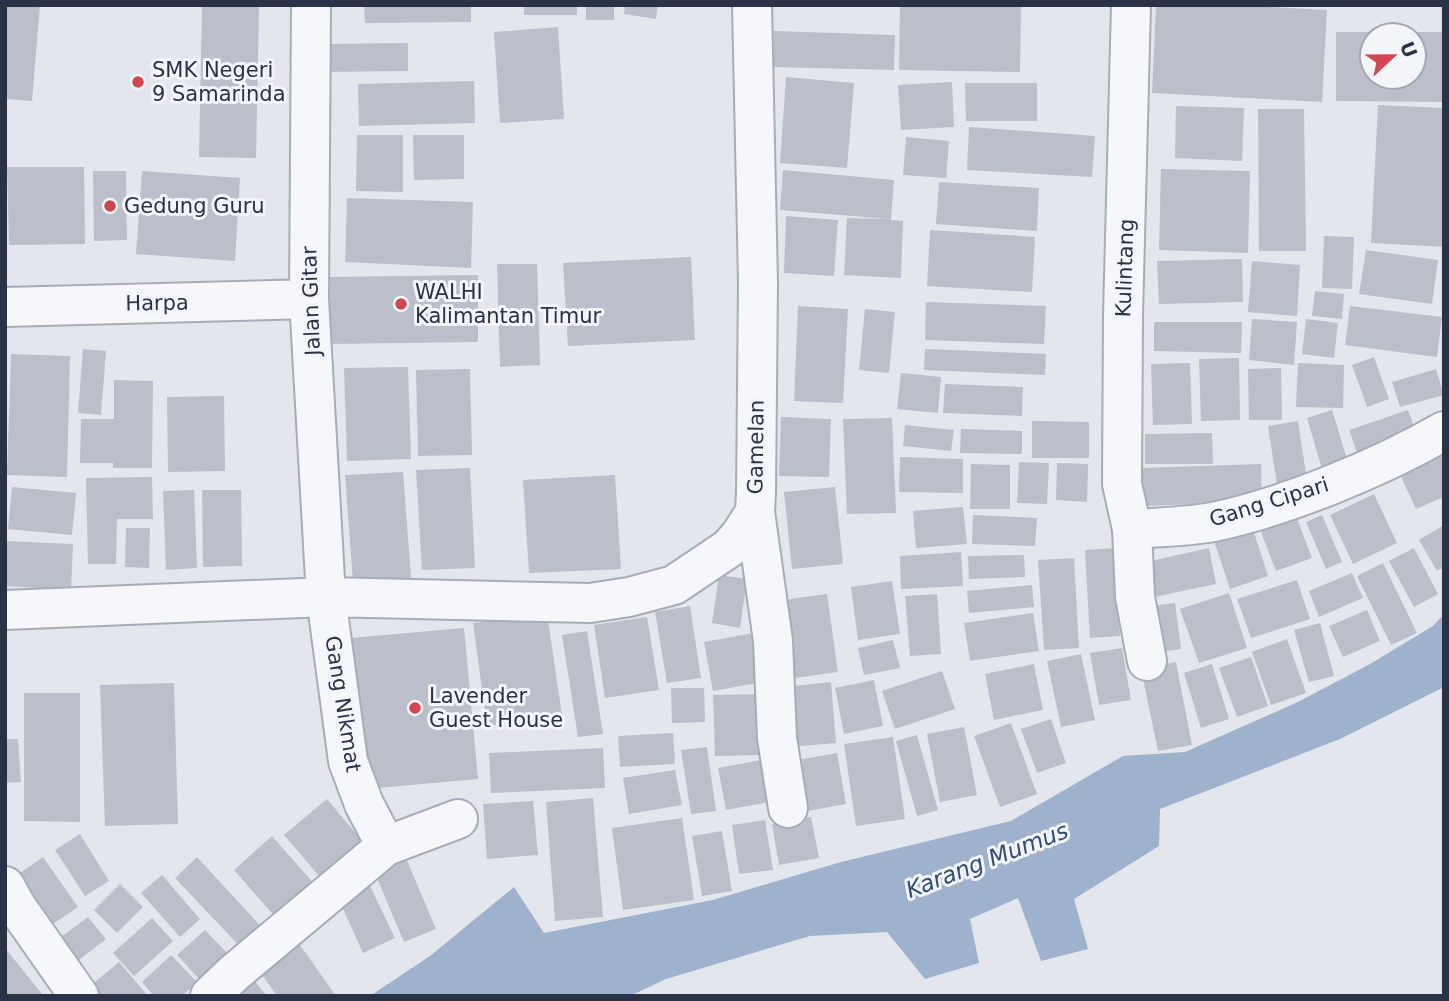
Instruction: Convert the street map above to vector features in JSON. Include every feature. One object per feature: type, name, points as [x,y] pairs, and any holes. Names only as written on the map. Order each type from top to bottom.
[{"type":"street","name":"Jalan Gitar","points":[[311,5],[309,299],[326,597]]},
{"type":"street","name":"Gamelan","points":[[5,610],[326,597],[590,603],[647,594],[674,585],[729,548],[755,512],[758,283],[752,5]]},
{"type":"street","name":"Kulintang","points":[[1131,5],[1123,316],[1122,484],[1132,529]]},
{"type":"street","name":"Harpa","points":[[5,307],[309,299]]},
{"type":"street","name":"Gang Cipari","points":[[1132,529],[1213,522],[1291,500],[1361,471],[1444,431]]},
{"type":"street","points":[[755,512],[773,641],[778,738],[788,808]]},
{"type":"street","points":[[1132,529],[1135,597],[1147,661]]},
{"type":"street","name":"Gang Nikmat","points":[[326,597],[348,761],[364,804],[386,846]]},
{"type":"street","points":[[210,996],[233,973],[386,846],[458,819]]},
{"type":"street","points":[[5,886],[79,996]]},
{"type":"water","name":"Karang Mumus","points":[[1444,614],[1444,687],[1340,739],[1160,809],[1159,846],[1074,899],[1088,949],[1041,961],[1018,898],[970,919],[979,963],[925,979],[887,932],[810,936],[666,979],[630,996],[370,996],[430,956],[514,887],[544,933],[713,900],[841,862],[1011,821],[1123,756],[1185,752],[1298,702],[1370,664],[1433,626]]},
{"type":"building","points":[[5,5],[40,5],[32,101],[5,99]]},
{"type":"building","points":[[202,5],[259,5],[256,158],[199,157]]},
{"type":"building","points":[[364,5],[471,5],[471,22],[365,23]]},
{"type":"building","points":[[524,5],[577,5],[577,15],[524,15]]},
{"type":"building","points":[[586,5],[614,5],[614,20],[586,20]]},
{"type":"building","points":[[625,5],[658,5],[656,19],[624,14]]},
{"type":"building","points":[[900,5],[1021,5],[1020,72],[899,70]]},
{"type":"building","points":[[1156,5],[1229,5],[1327,10],[1322,102],[1152,93]]},
{"type":"building","points":[[558,27],[564,119],[500,123],[494,32]]},
{"type":"building","points":[[774,31],[895,35],[894,70],[773,67]]},
{"type":"building","points":[[1336,32],[1358,32],[1358,91],[1428,91],[1428,32],[1444,32],[1444,102],[1336,101]]},
{"type":"building","points":[[408,43],[408,71],[322,72],[322,44]]},
{"type":"building","points":[[786,77],[854,83],[847,168],[780,163]]},
{"type":"building","points":[[474,81],[475,123],[359,126],[358,84]]},
{"type":"building","points":[[952,82],[954,127],[901,130],[898,85]]},
{"type":"building","points":[[965,83],[1037,83],[1037,121],[966,121]]},
{"type":"building","points":[[1378,105],[1444,108],[1444,247],[1371,243]]},
{"type":"building","points":[[1176,106],[1244,108],[1242,161],[1175,158]]},
{"type":"building","points":[[1258,109],[1304,109],[1306,251],[1259,251]]},
{"type":"building","points":[[969,127],[1095,136],[1092,177],[967,170]]},
{"type":"building","points":[[357,135],[403,135],[403,192],[356,191]]},
{"type":"building","points":[[413,135],[464,135],[464,179],[414,180]]},
{"type":"building","points":[[906,137],[949,141],[946,178],[903,175]]},
{"type":"building","points":[[7,167],[84,167],[85,244],[9,245]]},
{"type":"building","points":[[1161,169],[1250,171],[1248,253],[1159,250]]},
{"type":"building","points":[[783,170],[894,180],[891,220],[903,221],[901,278],[844,275],[847,218],[889,219],[780,210]]},
{"type":"building","name":"Gedung Guru","points":[[93,171],[126,171],[127,240],[94,241]]},
{"type":"building","points":[[142,171],[240,178],[235,261],[136,254]]},
{"type":"building","points":[[939,182],[1039,188],[1037,231],[936,224]]},
{"type":"building","points":[[347,198],[473,202],[471,268],[345,262]]},
{"type":"building","points":[[786,216],[838,220],[834,276],[784,273]]},
{"type":"building","points":[[930,230],[1035,237],[1032,292],[927,286]]},
{"type":"building","points":[[1324,236],[1354,237],[1352,289],[1322,288]]},
{"type":"building","points":[[1366,250],[1438,260],[1432,304],[1359,294]]},
{"type":"building","points":[[691,257],[695,340],[568,346],[563,263]]},
{"type":"building","points":[[1242,259],[1243,302],[1159,304],[1157,261]]},
{"type":"building","points":[[1252,261],[1300,265],[1297,316],[1248,312]]},
{"type":"building","points":[[497,264],[537,264],[540,365],[500,367]]},
{"type":"building","points":[[478,275],[478,342],[328,344],[327,277]]},
{"type":"building","points":[[1315,291],[1344,294],[1342,319],[1312,316]]},
{"type":"building","points":[[926,302],[1046,306],[1044,344],[925,340]]},
{"type":"building","points":[[798,306],[848,309],[843,403],[794,401]]},
{"type":"building","points":[[1350,306],[1442,317],[1437,357],[1345,345]]},
{"type":"building","points":[[865,309],[895,312],[889,373],[859,370]]},
{"type":"building","points":[[1252,319],[1297,322],[1294,365],[1249,360]]},
{"type":"building","points":[[1306,319],[1338,323],[1334,358],[1302,354]]},
{"type":"building","points":[[1154,322],[1242,322],[1241,353],[1154,351]]},
{"type":"building","points":[[83,349],[106,351],[101,415],[78,413]]},
{"type":"building","points":[[925,349],[1046,354],[1045,375],[924,370]]},
{"type":"building","points":[[11,354],[70,356],[67,477],[7,475]]},
{"type":"building","points":[[1374,357],[1389,399],[1367,407],[1352,365]]},
{"type":"building","points":[[1239,358],[1240,420],[1201,421],[1199,359]]},
{"type":"building","points":[[1190,363],[1192,424],[1153,425],[1151,364]]},
{"type":"building","points":[[1298,363],[1344,365],[1343,408],[1296,407]]},
{"type":"building","points":[[408,367],[411,459],[347,461],[344,368]]},
{"type":"building","points":[[1281,368],[1282,420],[1249,420],[1248,369]]},
{"type":"building","points":[[470,369],[472,455],[418,456],[416,370]]},
{"type":"building","points":[[1436,369],[1444,395],[1400,407],[1392,382]]},
{"type":"building","points":[[901,373],[941,377],[938,413],[897,409]]},
{"type":"building","points":[[114,380],[153,381],[152,468],[113,468],[113,463],[80,463],[81,419],[114,419]]},
{"type":"building","points":[[945,384],[1023,387],[1022,416],[943,413]]},
{"type":"building","points":[[224,396],[225,471],[168,472],[167,397]]},
{"type":"building","points":[[1332,410],[1350,469],[1324,476],[1307,418]]},
{"type":"building","points":[[1408,410],[1418,438],[1359,458],[1349,430]]},
{"type":"building","points":[[781,417],[831,419],[829,477],[779,476]]},
{"type":"building","points":[[892,418],[896,513],[847,514],[843,419]]},
{"type":"building","points":[[1032,421],[1089,422],[1089,458],[1032,458]]},
{"type":"building","points":[[1298,421],[1308,487],[1278,491],[1268,426]]},
{"type":"building","points":[[905,425],[954,430],[951,451],[903,446]]},
{"type":"building","points":[[961,429],[1022,431],[1022,454],[960,453]]},
{"type":"building","points":[[1212,433],[1213,464],[1145,464],[1145,434]]},
{"type":"building","points":[[1444,450],[1444,497],[1416,509],[1398,470]]},
{"type":"building","points":[[900,457],[963,459],[963,493],[899,492]]},
{"type":"building","points":[[1019,462],[1049,463],[1047,504],[1017,503]]},
{"type":"building","points":[[1057,463],[1088,464],[1087,502],[1056,500]]},
{"type":"building","points":[[971,464],[1010,465],[1010,509],[970,509]]},
{"type":"building","points":[[1261,464],[1262,502],[1142,506],[1141,468]]},
{"type":"building","points":[[470,468],[475,568],[422,570],[416,470]]},
{"type":"building","points":[[403,472],[412,590],[354,594],[345,475]]},
{"type":"building","points":[[615,475],[621,569],[529,573],[523,480]]},
{"type":"building","points":[[152,477],[153,519],[117,519],[116,564],[88,564],[86,478]]},
{"type":"building","points":[[12,487],[76,493],[72,535],[8,529]]},
{"type":"building","points":[[835,487],[843,564],[792,569],[784,492]]},
{"type":"building","points":[[194,490],[197,568],[166,570],[163,491]]},
{"type":"building","points":[[202,490],[241,490],[242,566],[203,567]]},
{"type":"building","points":[[1374,494],[1397,543],[1353,564],[1330,515]]},
{"type":"building","points":[[963,507],[967,544],[916,548],[913,511]]},
{"type":"building","points":[[1295,513],[1312,558],[1276,571],[1259,527]]},
{"type":"building","points":[[973,515],[1037,518],[1035,546],[972,544]]},
{"type":"building","points":[[1322,515],[1342,562],[1326,569],[1306,522]]},
{"type":"building","points":[[1444,525],[1444,567],[1437,571],[1419,540]]},
{"type":"building","points":[[126,528],[150,528],[149,568],[125,567]]},
{"type":"building","points":[[1253,529],[1268,576],[1230,589],[1214,541]]},
{"type":"building","points":[[5,541],[73,544],[71,590],[5,586]]},
{"type":"building","points":[[1115,548],[1120,636],[1090,638],[1085,550]]},
{"type":"building","points":[[1209,548],[1216,584],[1149,598],[1142,563]]},
{"type":"building","points":[[1414,548],[1438,594],[1414,607],[1389,561]]},
{"type":"building","points":[[961,552],[963,586],[901,589],[900,556]]},
{"type":"building","points":[[1024,555],[1025,577],[969,579],[968,556]]},
{"type":"building","points":[[1074,558],[1079,648],[1044,650],[1038,560]]},
{"type":"building","points":[[1383,563],[1417,633],[1391,645],[1357,576]]},
{"type":"building","points":[[1352,573],[1363,598],[1319,617],[1309,591]]},
{"type":"building","points":[[719,575],[747,579],[740,628],[712,623]]},
{"type":"building","points":[[1297,580],[1310,619],[1251,638],[1237,599]]},
{"type":"building","points":[[892,581],[900,634],[858,640],[851,587]]},
{"type":"building","points":[[1032,585],[1034,607],[969,613],[967,591]]},
{"type":"building","points":[[1229,593],[1247,648],[1199,663],[1180,609]]},
{"type":"building","points":[[827,594],[838,672],[787,679],[776,601]]},
{"type":"building","points":[[937,594],[941,654],[910,656],[905,596]]},
{"type":"building","points":[[1175,603],[1181,649],[1151,653],[1144,607]]},
{"type":"building","points":[[690,606],[701,678],[667,683],[655,612]]},
{"type":"building","points":[[1367,610],[1380,641],[1343,657],[1329,626]]},
{"type":"building","points":[[547,613],[562,715],[487,726],[473,623]]},
{"type":"building","points":[[1033,613],[1039,651],[970,661],[964,623]]},
{"type":"building","points":[[647,617],[659,690],[605,698],[594,625]]},
{"type":"building","points":[[1320,623],[1334,676],[1309,682],[1294,630]]},
{"type":"building","name":"Lavender Guest House","points":[[464,628],[478,779],[366,789],[351,638]]},
{"type":"building","points":[[587,631],[603,734],[578,737],[562,635]]},
{"type":"building","points":[[753,633],[763,682],[713,691],[704,642]]},
{"type":"building","points":[[1287,639],[1306,693],[1271,705],[1252,652]]},
{"type":"building","points":[[893,640],[900,668],[864,675],[858,648]]},
{"type":"building","points":[[1122,648],[1131,700],[1099,705],[1090,653]]},
{"type":"building","points":[[1081,654],[1095,720],[1061,727],[1047,661]]},
{"type":"building","points":[[1251,657],[1268,706],[1237,717],[1219,668]]},
{"type":"building","points":[[1176,662],[1192,745],[1158,751],[1141,669]]},
{"type":"building","points":[[1034,664],[1043,710],[994,720],[985,674]]},
{"type":"building","points":[[1212,664],[1229,719],[1201,728],[1184,673]]},
{"type":"building","points":[[942,671],[955,709],[895,729],[882,691]]},
{"type":"building","points":[[874,680],[883,726],[844,734],[835,688]]},
{"type":"building","points":[[831,682],[836,743],[790,747],[784,687]]},
{"type":"building","points":[[174,683],[178,824],[105,826],[100,685]]},
{"type":"building","points":[[671,688],[704,688],[705,722],[672,723]]},
{"type":"building","points":[[24,693],[80,693],[80,822],[24,821]]},
{"type":"building","points":[[765,694],[767,755],[715,756],[713,695]]},
{"type":"building","points":[[1051,719],[1066,763],[1037,773],[1021,729]]},
{"type":"building","points":[[1011,723],[1037,794],[1000,807],[974,736]]},
{"type":"building","points":[[964,727],[977,795],[940,802],[927,734]]},
{"type":"building","points":[[673,733],[675,764],[620,767],[618,736]]},
{"type":"building","points":[[917,735],[938,810],[917,816],[896,741]]},
{"type":"building","points":[[893,737],[905,819],[856,826],[844,744]]},
{"type":"building","points":[[5,739],[18,739],[21,782],[5,783]]},
{"type":"building","points":[[707,747],[716,811],[691,814],[681,750]]},
{"type":"building","points":[[603,748],[605,788],[491,793],[489,753]]},
{"type":"building","points":[[837,753],[846,804],[802,812],[793,761]]},
{"type":"building","points":[[772,758],[780,800],[726,810],[718,768]]},
{"type":"building","points":[[675,770],[682,805],[629,814],[623,778]]},
{"type":"building","points":[[593,798],[603,917],[555,921],[546,802]]},
{"type":"building","points":[[327,799],[368,848],[326,884],[284,835]]},
{"type":"building","points":[[533,801],[538,855],[487,859],[483,804]]},
{"type":"building","points":[[811,817],[819,858],[779,865],[772,824]]},
{"type":"building","points":[[682,818],[694,900],[623,910],[612,828]]},
{"type":"building","points":[[765,820],[773,870],[739,874],[732,825]]},
{"type":"building","points":[[722,831],[732,891],[702,896],[692,836]]},
{"type":"building","points":[[80,834],[109,881],[85,896],[55,850]]},
{"type":"building","points":[[272,836],[316,886],[278,920],[234,870]]},
{"type":"building","points":[[43,857],[78,907],[44,930],[10,880]]},
{"type":"building","points":[[197,857],[269,935],[248,955],[175,878]]},
{"type":"building","points":[[406,858],[436,929],[404,942],[374,871]]},
{"type":"building","points":[[162,875],[200,919],[180,937],[141,893]]},
{"type":"building","points":[[120,884],[143,907],[117,933],[94,910]]},
{"type":"building","points":[[369,884],[395,938],[363,953],[338,898]]},
{"type":"building","points":[[88,917],[106,939],[71,966],[54,942]]},
{"type":"building","points":[[152,918],[173,941],[134,976],[113,953]]},
{"type":"building","points":[[205,930],[228,954],[200,980],[177,955]]},
{"type":"building","points":[[300,945],[336,996],[277,996],[260,972]]},
{"type":"building","points":[[5,948],[42,994],[5,996]]},
{"type":"building","points":[[171,955],[197,982],[182,996],[154,996],[142,982]]},
{"type":"building","points":[[119,962],[148,996],[96,996],[89,987]]},
{"type":"building","points":[[248,973],[267,996],[220,996]]},
{"type":"place","name":"SMK Negeri 9 Samarinda","points":[[138,82]]},
{"type":"place","name":"Gedung Guru","points":[[110,206]]},
{"type":"place","name":"WALHI Kalimantan Timur","points":[[401,304]]},
{"type":"place","name":"Lavender Guest House","points":[[415,708]]}]
